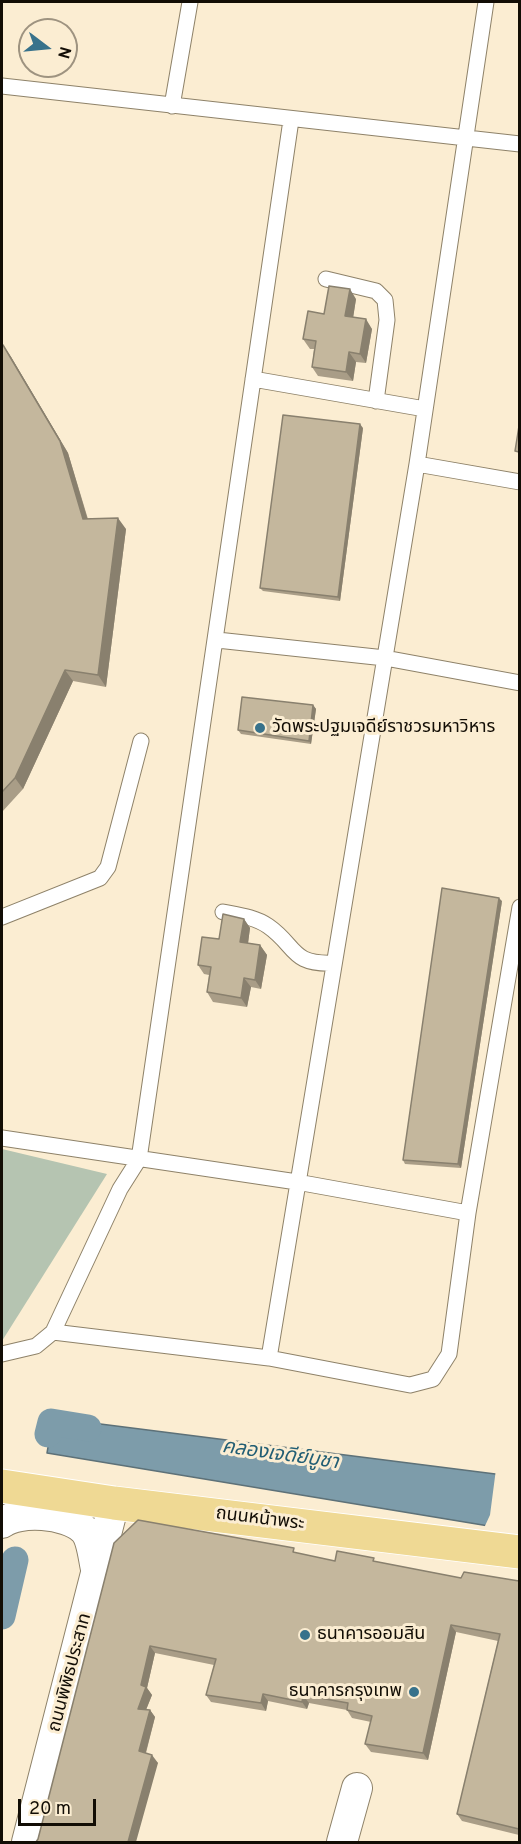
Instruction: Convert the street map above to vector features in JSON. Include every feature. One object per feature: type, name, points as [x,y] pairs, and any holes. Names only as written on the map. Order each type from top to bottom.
[{"type":"main road","name":"ถนนหน้าพระ","points":[[4,1487],[98,1501],[519,1552]]},
{"type":"street","name":"ถนนพิพิธประสาท","points":[[27,1842],[97,1574],[98,1501]]},
{"type":"street","points":[[2,1523],[12,1516],[32,1514],[70,1521],[84,1529],[91,1545],[97,1574]]},
{"type":"street","points":[[342,1842],[357,1788]]},
{"type":"lane","points":[[172,106],[190,2]]},
{"type":"lane","points":[[269,1358],[417,464],[486,2]]},
{"type":"lane","points":[[2,86],[519,144]]},
{"type":"lane","points":[[2,1354],[36,1346],[53,1332],[120,1189],[139,1159],[217,640],[291,120]]},
{"type":"lane","points":[[326,279],[376,291],[385,300],[387,320],[376,401]]},
{"type":"lane","points":[[253,379],[425,409]]},
{"type":"lane","points":[[417,464],[519,482]]},
{"type":"lane","points":[[217,640],[385,658],[519,683]]},
{"type":"lane","points":[[2,916],[100,878],[108,867],[141,741]]},
{"type":"lane","points":[[53,1332],[269,1358],[410,1385],[433,1379],[449,1354],[468,1213],[519,907]]},
{"type":"lane","points":[[223,912],[266,924],[280,936],[293,954],[315,964],[334,963]]},
{"type":"lane","points":[[2,1138],[297,1182],[468,1213]]},
{"type":"green space","points":[[2,1149],[107,1174],[2,1341]]},
{"type":"water","points":[[53,1418],[519,1477],[519,1531],[47,1453]]},
{"type":"pier","points":[[496,1469],[520,1474],[520,1534],[484,1528],[490,1515]]},
{"type":"building","points":[[329,286],[350,289],[345,316],[366,319],[360,354],[349,352],[346,372],[312,367],[316,341],[303,339],[308,311],[324,314]]},
{"type":"building","points":[[2,344],[60,441],[83,519],[118,518],[98,675],[65,670],[15,778],[2,792]]},
{"type":"building","points":[[283,415],[360,424],[338,597],[260,588]]},
{"type":"building","points":[[519,426],[519,452],[515,451]]},
{"type":"building","points":[[242,697],[313,705],[309,741],[238,730]]},
{"type":"building","points":[[442,888],[499,898],[458,1164],[403,1160]]},
{"type":"building","points":[[223,914],[244,919],[240,942],[260,945],[255,980],[244,978],[241,998],[207,992],[211,967],[198,965],[202,937],[219,939]]},
{"type":"building","points":[[138,1520],[294,1548],[293,1552],[335,1561],[337,1551],[374,1558],[373,1561],[461,1578],[464,1572],[519,1581],[519,1829],[457,1814],[500,1634],[451,1625],[423,1753],[365,1744],[372,1716],[347,1710],[348,1703],[303,1695],[302,1702],[263,1694],[261,1703],[206,1695],[216,1659],[150,1646],[141,1685],[146,1687],[138,1709],[150,1710],[139,1751],[152,1755],[128,1842],[36,1842],[114,1543]]},
{"type":"waterway","name":"คลองเจดีย์บูชา","points":[[48,1434],[51,1422],[88,1428]]},
{"type":"waterway","name":"คลองเจดีย์บูชา","points":[[2,1616],[15,1560]]},
{"type":"place","name":"วัดพระปฐมเจดีย์ราชวรมหาวิหาร","points":[[260,728]]},
{"type":"place","name":"ธนาคารออมสิน","points":[[305,1635]]},
{"type":"place","name":"ธนาคารกรุงเทพ","points":[[414,1692]]}]
